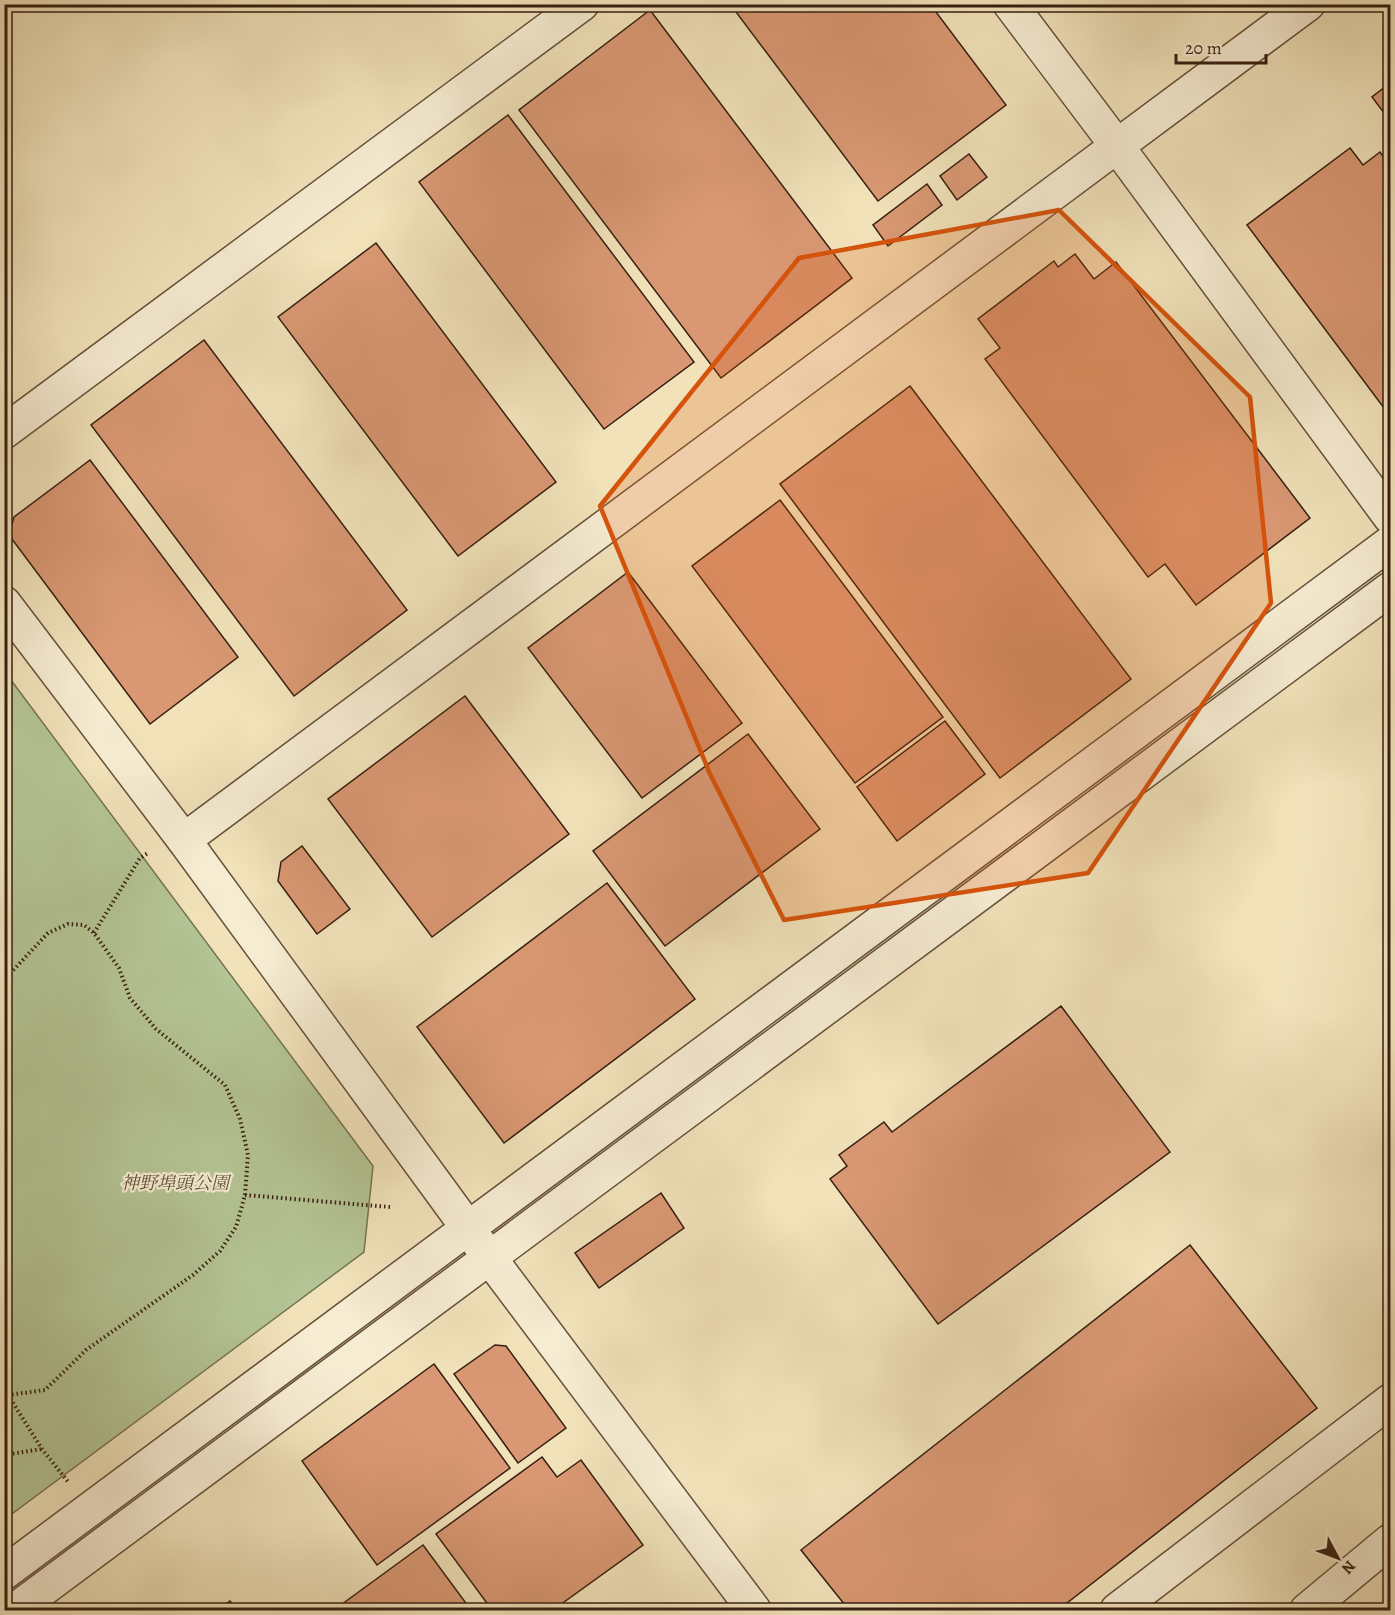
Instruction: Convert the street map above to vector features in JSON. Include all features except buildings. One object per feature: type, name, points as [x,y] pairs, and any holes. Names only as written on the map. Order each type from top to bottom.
[{"type":"street","points":[[4,432],[582,4]]},
{"type":"street","points":[[1010,4],[1390,516]]},
{"type":"street","points":[[184,840],[1308,4]]},
{"type":"street","points":[[4,1574],[1390,543]]},
{"type":"street","points":[[15,1611],[1390,589]]},
{"type":"street","points":[[4,603],[184,840],[489,1257],[754,1611]]},
{"type":"street","points":[[1117,1611],[1390,1401]]},
{"type":"street","points":[[1307,1611],[1390,1540]]},
{"type":"path","points":[[94,933],[140,858],[148,853]]},
{"type":"path","points":[[4,980],[48,933],[68,924],[84,925],[94,933],[118,968],[130,998],[156,1029],[225,1085],[240,1119],[248,1155],[245,1195],[236,1227],[220,1251],[193,1275],[86,1350],[45,1390],[6,1394],[42,1449],[69,1483]]},
{"type":"path","points":[[245,1195],[390,1207]]},
{"type":"path","points":[[4,1455],[42,1449]]},
{"type":"highlighted area","points":[[1059,210],[1250,397],[1271,603],[1088,873],[784,920],[710,774],[600,506],[799,258]]},
{"type":"green space","name":"神野埠頭公園","points":[[5,672],[373,1166],[364,1252],[5,1519]]}]
